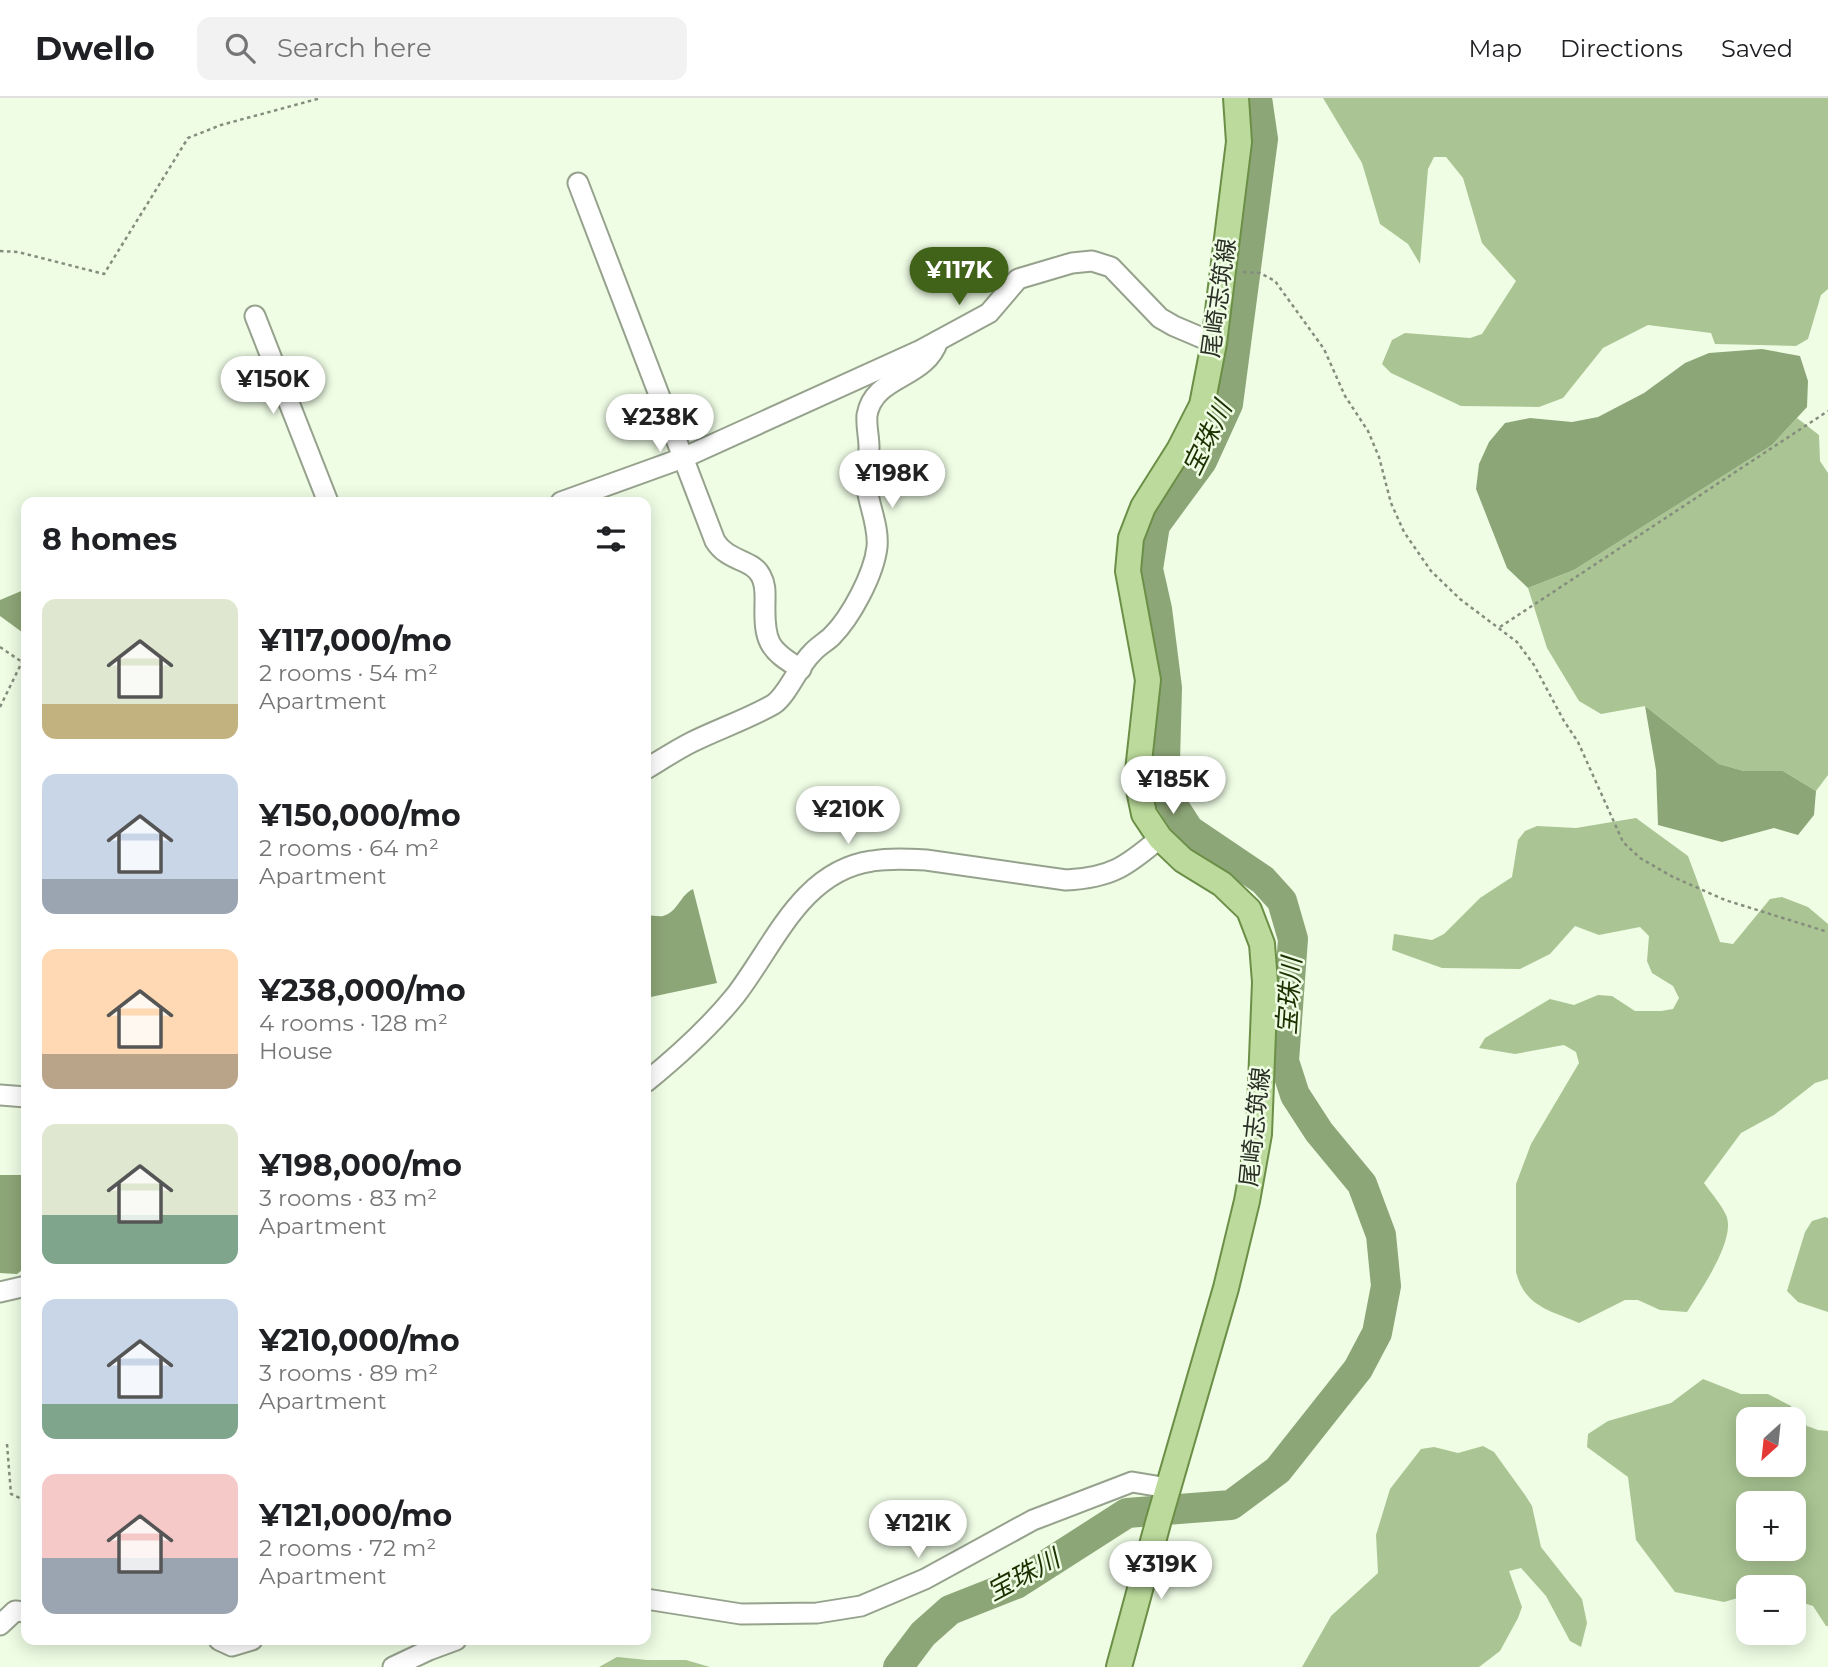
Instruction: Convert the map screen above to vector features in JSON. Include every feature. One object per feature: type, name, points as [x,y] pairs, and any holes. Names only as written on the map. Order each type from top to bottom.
[{"type":"main road","name":"尾崎志筑線","points":[[1119,1667],[1226,1288],[1247,1201],[1259,1134],[1265,982],[1262,944],[1249,910],[1222,884],[1183,860],[1160,838],[1144,814],[1137,780],[1148,680],[1128,571],[1130,538],[1143,507],[1179,450],[1202,405],[1214,343],[1239,142],[1236,98]]},
{"type":"street","points":[[578,183],[715,541],[724,553],[754,568],[762,577],[766,631],[774,650],[800,669]]},
{"type":"street","points":[[575,497],[683,458],[938,340],[989,313],[1018,279],[1072,263],[1104,263],[1116,271],[1166,322],[1214,343]]},
{"type":"street","points":[[255,316],[326,497]]},
{"type":"street","points":[[651,766],[690,743],[776,702],[811,653],[825,643],[842,624],[863,590],[875,558],[877,534],[866,479],[869,452],[867,416],[874,398],[885,387],[918,369],[934,351],[938,340]]},
{"type":"street","points":[[651,1078],[692,1042],[735,995],[784,922],[800,903],[825,880],[843,869],[871,861],[904,859],[1066,880],[1083,879],[1116,871],[1160,838]]},
{"type":"street","points":[[0,1096],[21,1097]]},
{"type":"street","points":[[0,1293],[21,1287]]},
{"type":"street","points":[[651,1600],[741,1614],[817,1613],[861,1605],[925,1579],[1033,1520],[1132,1482],[1167,1492]]},
{"type":"street","points":[[0,1625],[15,1611],[21,1612]]},
{"type":"street","points":[[393,1667],[442,1645]]},
{"type":"path","points":[[0,251],[18,252],[104,274],[188,138],[221,125],[321,98]]},
{"type":"path","points":[[1235,271],[1260,273],[1275,281],[1324,349],[1345,396],[1368,431],[1379,457],[1391,503],[1404,532],[1431,571],[1460,599],[1517,642],[1534,665],[1578,742],[1623,842],[1640,858],[1673,877],[1725,900],[1828,932]]},
{"type":"path","points":[[1500,627],[1828,411]]},
{"type":"path","points":[[0,647],[21,661]]},
{"type":"path","points":[[0,707],[21,668]]},
{"type":"path","points":[[8,1444],[11,1494],[21,1499]]},
{"type":"shaded area","points":[[1323,98],[1828,98],[1828,289],[1821,295],[1808,339],[1796,346],[1715,344],[1711,333],[1648,325],[1603,348],[1563,398],[1539,407],[1461,406],[1391,373],[1382,364],[1392,340],[1405,333],[1470,338],[1482,334],[1516,281],[1482,243],[1463,178],[1446,157],[1434,157],[1428,169],[1420,264],[1408,244],[1380,224],[1362,163]]},
{"type":"shaded area","points":[[1762,349],[1800,356],[1808,381],[1807,407],[1772,445],[1574,570],[1528,588],[1507,568],[1476,489],[1479,464],[1489,442],[1505,423],[1530,418],[1572,422],[1598,417],[1644,393],[1685,363],[1709,353]]},
{"type":"shaded area","points":[[1797,418],[1819,435],[1820,461],[1828,473],[1828,775],[1816,791],[1783,771],[1744,771],[1719,764],[1645,706],[1601,714],[1579,701],[1547,648],[1528,588],[1574,570],[1772,445]]},
{"type":"shaded area","points":[[21,591],[21,631],[0,616],[0,600]]},
{"type":"shaded area","points":[[1645,706],[1719,764],[1744,771],[1783,771],[1816,791],[1814,815],[1798,835],[1774,828],[1722,842],[1658,825],[1656,770]]},
{"type":"shaded area","points":[[1636,818],[1688,856],[1720,942],[1733,944],[1770,899],[1782,897],[1808,907],[1828,924],[1828,1079],[1815,1083],[1774,1115],[1741,1133],[1704,1183],[1724,1211],[1728,1225],[1716,1265],[1687,1312],[1660,1310],[1638,1300],[1625,1300],[1579,1323],[1532,1300],[1525,1293],[1516,1272],[1516,1184],[1531,1144],[1579,1063],[1576,1052],[1564,1045],[1515,1054],[1479,1048],[1485,1038],[1550,999],[1574,1005],[1598,995],[1612,996],[1635,1011],[1673,1009],[1679,998],[1673,986],[1652,973],[1647,961],[1649,936],[1640,927],[1599,935],[1575,926],[1550,954],[1520,969],[1442,968],[1392,950],[1394,934],[1432,940],[1444,934],[1480,898],[1512,877],[1518,840],[1525,831],[1537,826],[1576,828]]},
{"type":"shaded area","points":[[693,889],[717,983],[651,997],[651,915],[668,914]]},
{"type":"shaded area","points":[[0,1175],[21,1175],[21,1271],[17,1274],[0,1273]]},
{"type":"shaded area","points":[[1828,1218],[1828,1312],[1798,1302],[1787,1291],[1805,1232],[1812,1221]]},
{"type":"shaded area","points":[[1703,1379],[1741,1394],[1768,1394],[1791,1406],[1736,1407],[1736,1477],[1806,1477],[1806,1425],[1828,1431],[1828,1626],[1813,1606],[1806,1604],[1806,1575],[1736,1575],[1736,1598],[1724,1602],[1675,1592],[1636,1540],[1628,1477],[1587,1447],[1588,1434],[1608,1421],[1671,1403]]},
{"type":"shaded area","points":[[1483,1446],[1494,1452],[1525,1495],[1532,1506],[1541,1547],[1582,1599],[1587,1623],[1581,1647],[1570,1641],[1546,1596],[1521,1568],[1509,1571],[1522,1607],[1518,1618],[1500,1651],[1479,1667],[1302,1667],[1331,1616],[1378,1573],[1376,1535],[1390,1489],[1421,1449],[1434,1447],[1458,1453]]},
{"type":"shaded area","points":[[617,1657],[686,1660],[710,1667],[599,1667]]},
{"type":"waterway","name":"宝珠川","points":[[898,1667],[923,1634],[950,1610],[1016,1584],[1127,1513],[1231,1505],[1278,1470],[1358,1369],[1377,1333],[1386,1286],[1381,1235],[1362,1184],[1319,1132],[1295,1095],[1284,1061],[1293,939],[1282,901],[1263,880],[1189,830],[1169,799],[1165,761],[1167,688],[1157,609],[1148,569],[1155,525],[1202,461],[1228,404],[1263,139],[1257,98]]}]
